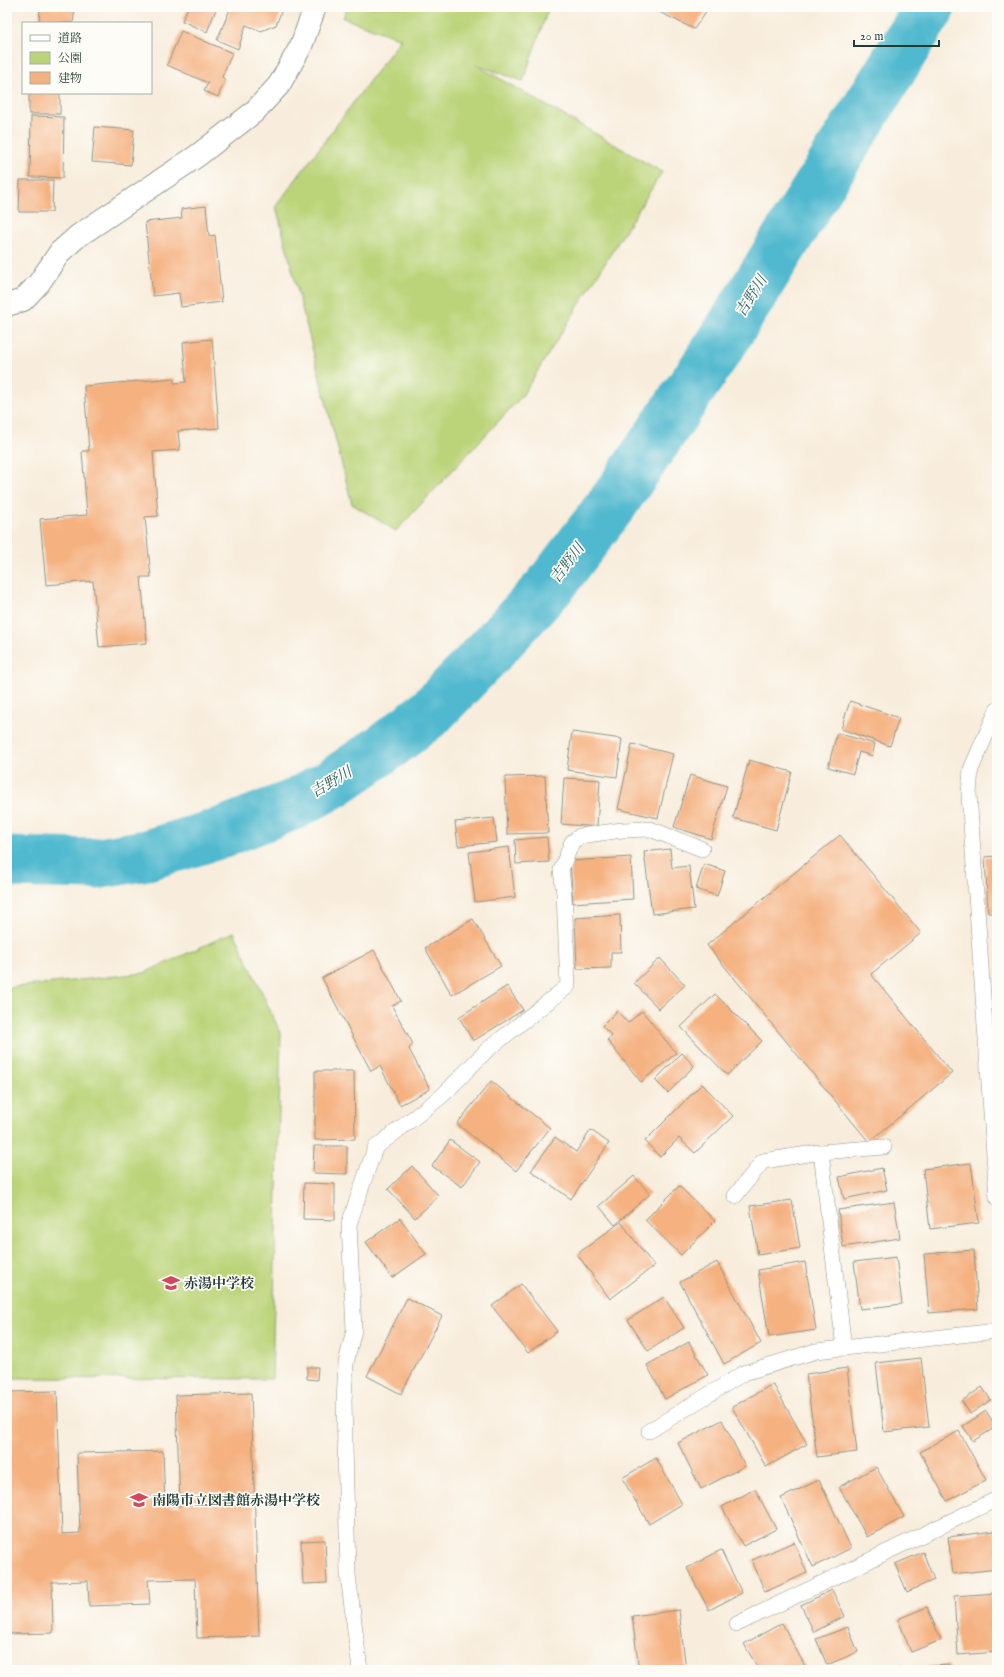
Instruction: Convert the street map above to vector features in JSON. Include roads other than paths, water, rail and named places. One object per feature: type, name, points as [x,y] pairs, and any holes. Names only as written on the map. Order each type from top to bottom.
[{"type":"street","points":[[7,305],[23,300],[39,283],[60,252],[78,236],[197,156],[254,112],[279,85],[301,46],[315,7]]},
{"type":"lane","points":[[997,710],[971,769],[969,794],[993,1064],[997,1198]]},
{"type":"lane","points":[[360,1670],[348,1567],[344,1401],[346,1363],[354,1330],[349,1224],[375,1148],[443,1095],[487,1050],[568,986],[564,894],[561,870],[572,842],[580,836],[622,830],[650,829],[702,849]]},
{"type":"lane","points":[[735,1196],[763,1161],[821,1152],[884,1147]]},
{"type":"lane","points":[[821,1152],[844,1348]]},
{"type":"lane","points":[[649,1431],[744,1373],[816,1351],[997,1330]]},
{"type":"lane","points":[[738,1624],[997,1499]]},
{"type":"waterway","name":"吉野川","points":[[7,862],[95,864],[147,855],[221,833],[295,804],[333,783],[387,746],[430,713],[549,587],[615,500],[721,344],[930,7]]},
{"type":"place","name":"赤湯中学校","points":[[171,1283]]},
{"type":"place","name":"南陽市立図書館赤湯中学校","points":[[139,1500]]}]
